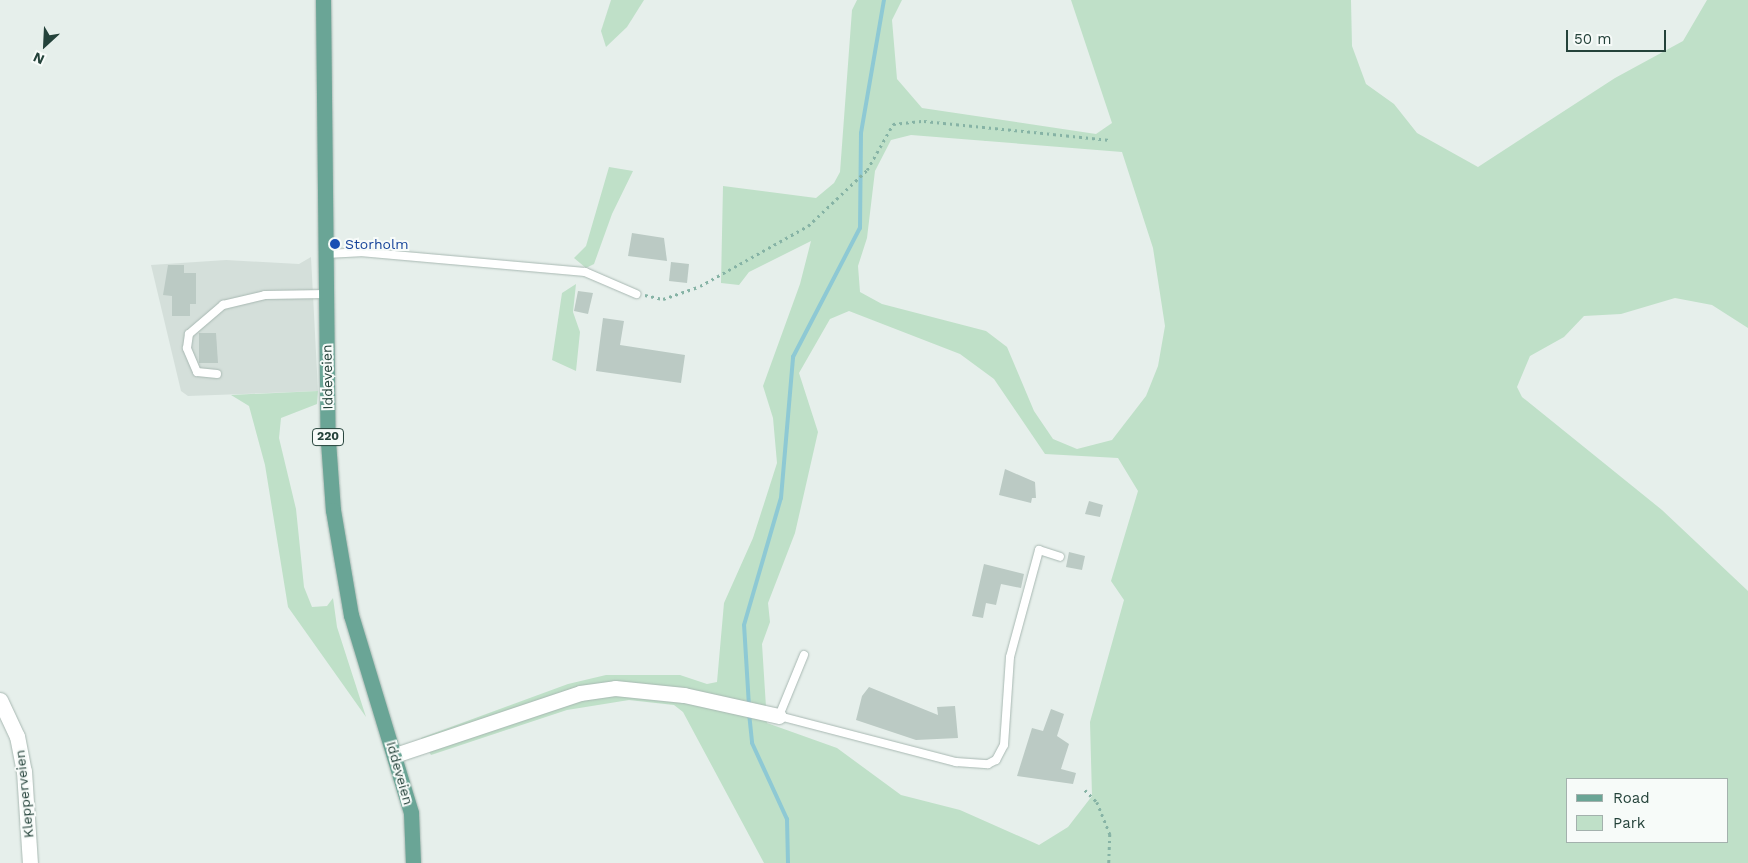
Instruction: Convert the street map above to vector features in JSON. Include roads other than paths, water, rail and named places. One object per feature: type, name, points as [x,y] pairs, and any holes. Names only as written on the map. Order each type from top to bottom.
[{"type":"main road","name":"Iddeveien","points":[[323,0],[328,441],[340,563],[351,615],[395,754],[411,813],[413,863]]},
{"type":"street","points":[[395,754],[580,693],[615,688],[684,695],[779,716]]},
{"type":"street","name":"Klepperveien","points":[[0,700],[17,736],[22,762],[30,863]]},
{"type":"lane","points":[[326,254],[360,252],[585,272],[636,294]]},
{"type":"lane","points":[[217,374],[196,372],[187,348],[189,334],[223,305],[265,295],[326,294]]},
{"type":"lane","points":[[804,655],[779,716],[976,766],[996,760],[1004,745],[1010,657],[1032,572],[1039,550],[1060,557]]},
{"type":"waterway","points":[[749,706],[744,625],[781,498],[793,357],[860,228],[861,133],[884,0]]},
{"type":"waterway","points":[[749,713],[752,743],[787,819],[788,863]]},
{"type":"place","name":"Storholm","points":[[335,244]]}]
